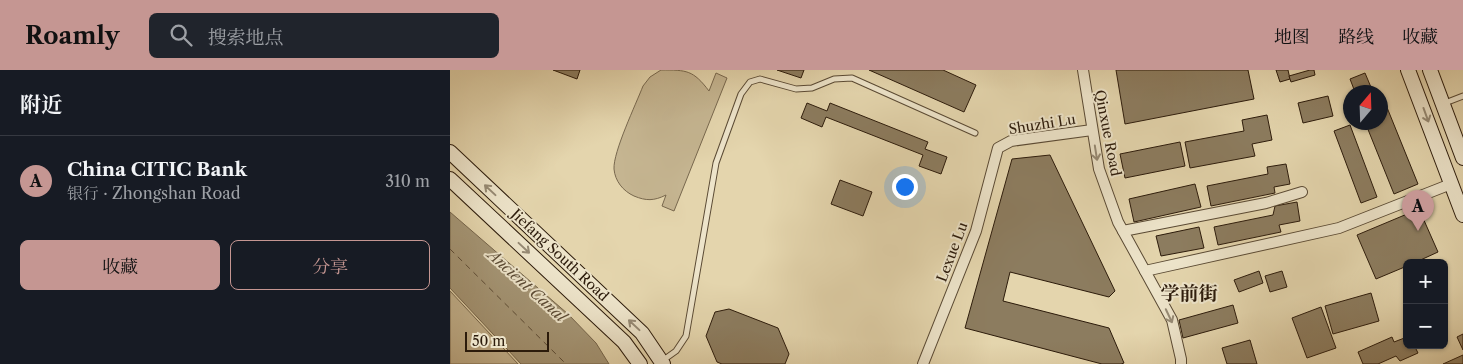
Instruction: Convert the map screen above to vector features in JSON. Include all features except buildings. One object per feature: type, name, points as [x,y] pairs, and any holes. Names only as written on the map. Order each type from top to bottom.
[{"type":"main road","points":[[1408,70],[1463,215]]},
{"type":"main road","points":[[1430,70],[1463,158]]},
{"type":"main road","name":"Jiefang South Road","points":[[450,152],[642,333],[661,363]]},
{"type":"main road","name":"Jiefang South Road","points":[[450,179],[624,342],[640,364]]},
{"type":"street","name":"Qinxue Road","points":[[1083,70],[1099,169],[1118,222],[1172,320],[1181,364]]},
{"type":"street","name":"Shuzhi Lu","points":[[998,148],[1011,141],[1092,130]]},
{"type":"street","name":"Lexue Lu","points":[[923,364],[976,231],[998,148]]},
{"type":"street","points":[[1145,271],[1339,228],[1451,184]]},
{"type":"street","points":[[1124,231],[1266,203],[1302,192]]},
{"type":"lane","points":[[661,363],[676,351],[686,336],[716,163],[740,94],[750,82],[760,79],[796,89],[812,88],[834,80],[852,78],[975,133]]},
{"type":"lane","points":[[1443,103],[1463,96]]},
{"type":"shaded area","points":[[661,70],[677,70],[694,75],[709,91],[716,73],[727,78],[674,211],[662,206],[666,195],[654,199],[642,199],[626,191],[620,185],[614,169],[617,151],[643,86],[650,77]]},
{"type":"shaded area","points":[[450,291],[518,364],[450,364]]},
{"type":"water","name":"Ancient Canal","points":[[450,212],[568,314],[596,343],[609,364],[521,364],[450,288]]},
{"type":"ferry route","points":[[450,249],[566,364]]},
{"type":"place","name":"China CITIC Bank","points":[[1418,231]]},
{"type":"district","name":"学前街","points":[[1189,293]]}]
